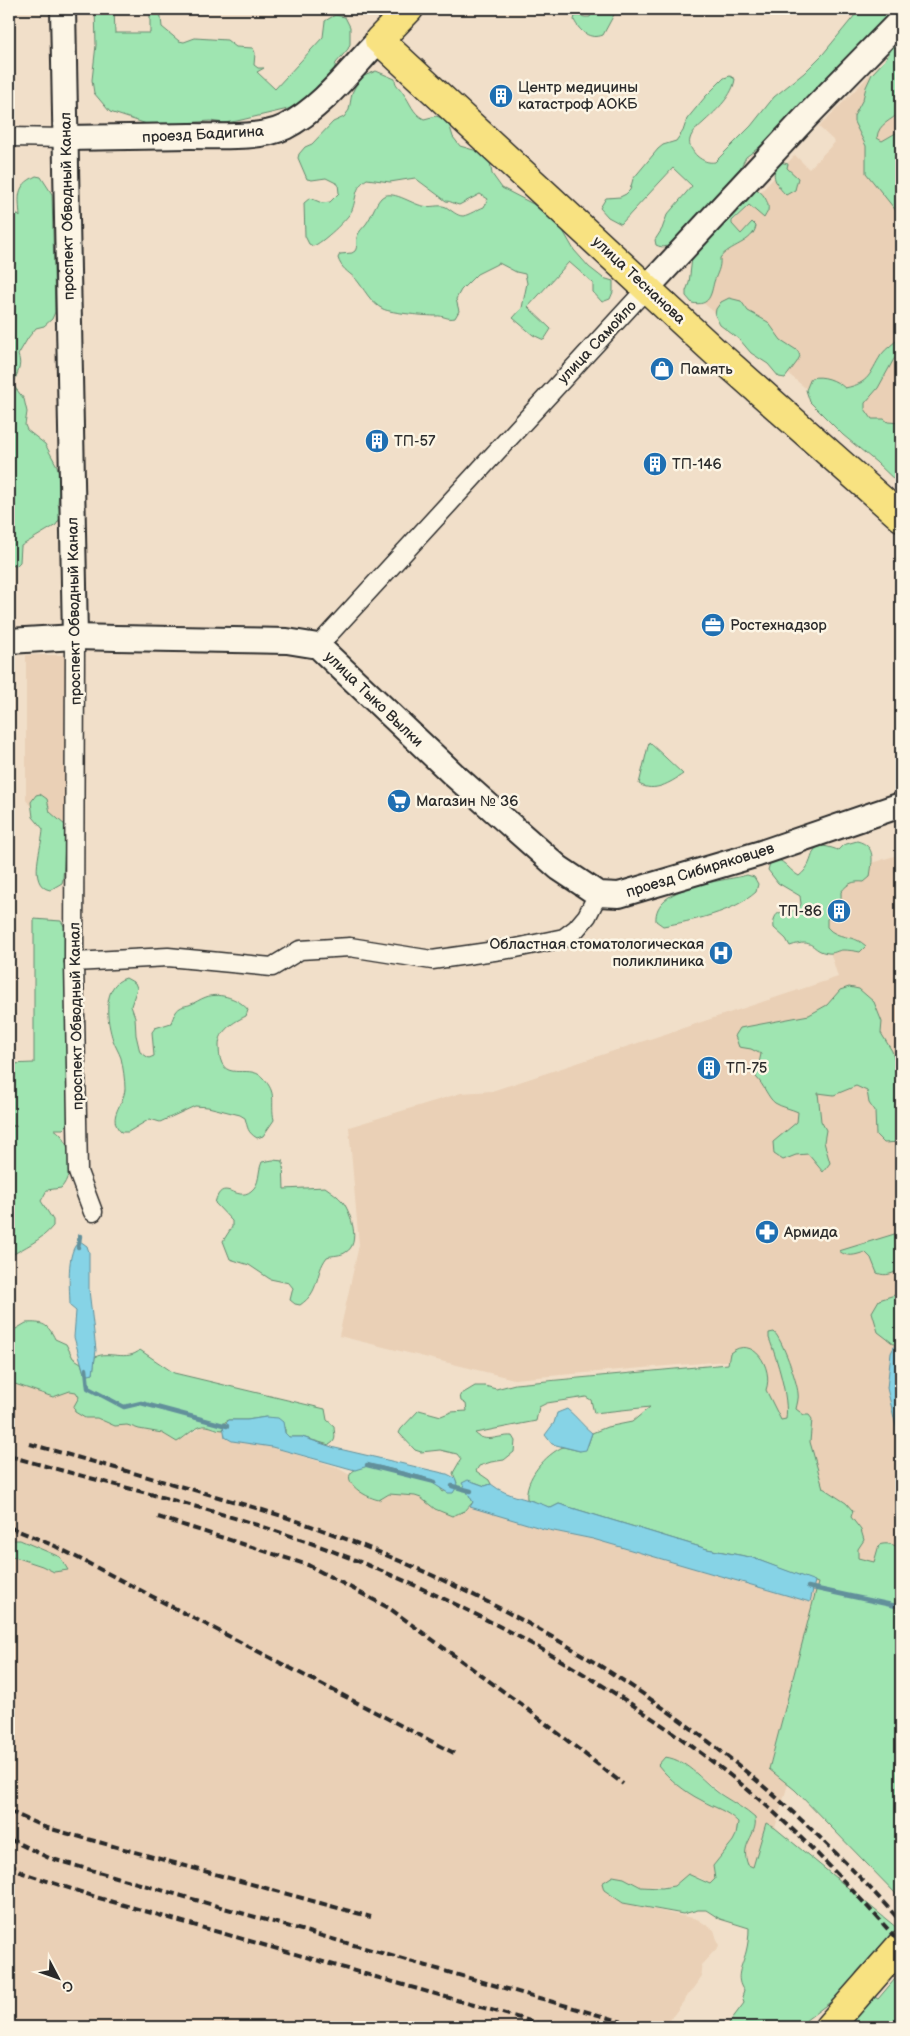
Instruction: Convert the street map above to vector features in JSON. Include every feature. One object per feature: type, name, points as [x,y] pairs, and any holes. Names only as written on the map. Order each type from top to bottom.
[{"type":"main road","name":"проезд Бадигина","points":[[379,40],[409,9]]},
{"type":"main road","name":"улица Теснанова","points":[[379,40],[713,350],[901,517]]},
{"type":"main road","points":[[829,2027],[901,1944]]},
{"type":"main road","points":[[818,2027],[863,1989]]},
{"type":"street","name":"проспект Обводный Канал","points":[[63,9],[75,638],[74,962],[78,1172],[93,1212]]},
{"type":"street","name":"улица Самойло","points":[[318,646],[808,115],[901,20]]},
{"type":"street","name":"проезд Бадигина","points":[[9,137],[220,136],[260,133],[282,128],[297,120],[322,100],[379,40]]},
{"type":"street","name":"улица Тыко Вылки","points":[[9,641],[75,638],[286,640],[318,646],[453,774],[545,856],[559,868],[598,894]]},
{"type":"street","name":"проезд Сибиряковцев","points":[[598,894],[619,895],[758,854],[901,805]]},
{"type":"street","points":[[74,962],[168,957],[272,967],[300,950],[350,946],[432,960],[516,948],[564,938],[588,916],[598,894]]},
{"type":"shaded area","points":[[901,43],[901,470],[856,430],[696,297],[696,262],[795,155],[809,169],[835,142],[819,127]]},
{"type":"shaded area","points":[[26,655],[67,655],[66,826],[52,815],[48,803],[36,795],[33,798],[31,807],[26,800]]},
{"type":"shaded area","points":[[901,854],[901,1342],[895,1345],[899,1439],[901,1441],[901,1570],[849,1555],[749,1359],[514,1379],[339,1336],[359,1245],[349,1127],[461,1093],[492,1091],[838,977],[808,882]]},
{"type":"shaded area","points":[[9,1382],[53,1397],[70,1391],[76,1392],[79,1397],[76,1402],[75,1412],[85,1418],[97,1418],[115,1426],[127,1425],[162,1433],[177,1442],[203,1426],[210,1426],[214,1430],[223,1430],[225,1437],[232,1441],[272,1447],[334,1466],[350,1475],[349,1480],[372,1499],[379,1500],[389,1494],[415,1496],[421,1498],[440,1512],[465,1511],[470,1507],[479,1508],[544,1529],[593,1539],[810,1602],[815,1581],[819,1583],[769,1768],[788,1784],[775,1828],[766,1823],[753,1867],[748,1865],[745,1851],[749,1838],[754,1831],[755,1818],[693,1770],[671,1758],[658,1765],[663,1771],[692,1795],[720,1808],[738,1822],[733,1841],[713,1866],[715,1879],[710,1884],[699,1877],[678,1882],[674,1886],[641,1887],[624,1878],[613,1876],[604,1890],[623,1903],[697,1919],[714,1930],[719,1946],[701,1965],[702,1976],[665,2027],[9,2027],[9,1595],[14,1574],[9,1569],[9,1555],[54,1572],[20,1540],[9,1540]]},
{"type":"green space","points":[[95,9],[114,9],[115,33],[150,33],[150,9],[160,9],[162,27],[179,41],[184,42],[195,38],[227,40],[236,47],[253,48],[255,53],[254,65],[258,68],[264,68],[257,72],[275,89],[323,37],[325,21],[335,15],[345,17],[350,27],[350,44],[336,63],[331,81],[311,98],[288,109],[224,123],[210,121],[185,123],[172,127],[153,126],[110,112],[94,93],[92,80],[96,45]]},
{"type":"green space","points":[[593,9],[617,9],[603,35],[590,36],[586,34],[574,20],[575,16],[590,17]]},
{"type":"green space","points":[[857,9],[896,9],[777,134],[746,157],[734,180],[676,242],[661,247],[656,245],[655,240],[662,229],[667,215],[692,186],[673,168],[621,224],[608,217],[600,208],[606,198],[620,197],[630,190],[633,179],[658,149],[663,145],[676,141],[683,131],[687,119],[706,96],[724,78],[730,76],[735,79],[728,96],[694,131],[690,141],[691,148],[697,156],[706,161],[715,162],[751,126],[774,97],[804,73],[823,54],[855,15]]},
{"type":"green space","points":[[901,33],[901,111],[880,129],[877,138],[882,141],[901,130],[901,217],[866,173],[866,146],[854,122],[854,116],[863,99],[872,74],[885,60]]},
{"type":"green space","points":[[376,71],[395,79],[414,111],[420,117],[424,119],[436,116],[442,118],[450,127],[453,137],[460,146],[477,151],[490,162],[492,174],[502,188],[533,204],[562,229],[574,250],[589,267],[603,278],[613,281],[613,292],[610,299],[602,302],[593,292],[593,283],[569,262],[528,307],[551,329],[544,340],[533,335],[513,318],[522,308],[527,283],[525,274],[516,272],[499,263],[477,274],[461,290],[456,299],[459,311],[455,318],[401,313],[378,306],[355,278],[347,272],[338,258],[340,254],[355,251],[358,235],[381,198],[385,195],[390,195],[418,205],[429,207],[443,206],[461,216],[484,207],[488,199],[480,194],[457,205],[446,201],[415,178],[390,182],[367,179],[358,189],[352,210],[346,219],[322,241],[313,246],[309,244],[305,236],[304,203],[310,198],[322,203],[330,202],[339,193],[338,184],[326,178],[307,179],[298,158],[299,154],[305,147],[312,144],[333,122],[344,117],[349,110],[352,93],[356,85],[364,76]]},
{"type":"green space","points":[[780,162],[788,164],[787,168],[798,178],[795,190],[786,195],[777,184],[774,175],[776,166]]},
{"type":"green space","points":[[36,176],[41,177],[52,194],[55,312],[52,319],[44,326],[36,328],[18,355],[19,367],[13,385],[24,399],[27,412],[25,425],[27,430],[45,444],[57,466],[60,478],[58,504],[62,515],[56,525],[21,546],[20,562],[16,566],[9,565],[9,325],[12,325],[12,230],[9,229],[9,205],[20,217],[19,198],[21,188]]},
{"type":"green space","points":[[754,188],[765,197],[768,204],[768,212],[764,218],[749,205],[732,221],[732,224],[741,234],[752,222],[756,226],[754,232],[720,258],[719,268],[709,298],[703,303],[692,303],[686,296],[686,291],[689,283],[692,258],[732,212],[740,207]]},
{"type":"green space","points":[[729,298],[741,301],[748,311],[768,322],[781,340],[798,351],[800,356],[785,378],[779,377],[768,364],[751,353],[740,340],[720,325],[715,315],[716,309],[721,302]]},
{"type":"green space","points":[[901,336],[901,351],[894,359],[878,388],[865,403],[865,409],[872,419],[884,419],[888,422],[901,423],[901,486],[876,462],[843,435],[810,402],[806,390],[811,378],[816,377],[829,379],[845,388],[859,383],[868,377],[883,352]]},
{"type":"green space","points":[[649,742],[683,774],[662,786],[650,788],[639,784]]},
{"type":"green space","points":[[40,794],[47,799],[50,812],[66,826],[62,883],[50,890],[43,887],[37,873],[43,829],[33,817],[31,802],[36,795]]},
{"type":"green space","points":[[857,841],[868,846],[872,855],[870,877],[864,882],[851,883],[841,892],[841,901],[834,913],[827,919],[827,927],[836,934],[861,942],[866,946],[860,952],[843,950],[830,953],[822,952],[812,945],[804,943],[790,946],[786,939],[774,928],[775,917],[780,913],[798,910],[801,904],[800,896],[778,883],[768,870],[770,863],[776,859],[779,860],[799,876],[805,870],[816,848],[820,846],[838,850],[843,845]]},
{"type":"green space","points":[[747,875],[754,877],[758,884],[756,892],[736,905],[712,915],[674,924],[663,926],[656,921],[658,909],[665,900],[677,892],[706,883]]},
{"type":"green space","points":[[34,919],[61,921],[66,929],[68,1124],[63,1129],[54,1129],[65,1140],[70,1157],[70,1165],[65,1182],[61,1188],[47,1190],[41,1201],[53,1220],[53,1226],[38,1240],[9,1257],[9,1127],[17,1126],[9,1125],[9,1064],[34,1063]]},
{"type":"green space","points":[[126,978],[135,983],[137,988],[131,1006],[135,1017],[136,1035],[140,1052],[149,1058],[154,1056],[152,1032],[155,1028],[171,1023],[176,1012],[182,1007],[206,997],[217,995],[235,1000],[248,1010],[246,1016],[224,1031],[219,1046],[220,1059],[229,1070],[257,1073],[268,1084],[273,1098],[274,1120],[263,1136],[257,1138],[251,1134],[245,1118],[240,1115],[208,1107],[195,1106],[160,1122],[150,1119],[128,1132],[121,1132],[117,1127],[115,1116],[124,1095],[124,1078],[121,1058],[109,1024],[108,1005],[109,996],[113,988],[118,982]]},
{"type":"green space","points":[[849,987],[859,989],[874,1002],[882,1022],[881,1033],[892,1051],[901,1078],[901,1142],[884,1143],[876,1135],[875,1112],[869,1103],[867,1091],[856,1086],[834,1095],[818,1093],[821,1121],[826,1130],[824,1142],[830,1163],[823,1172],[808,1154],[796,1155],[783,1160],[774,1154],[773,1142],[797,1122],[798,1112],[780,1106],[768,1095],[756,1077],[761,1054],[751,1049],[739,1047],[735,1036],[740,1028],[809,1015],[827,1005],[840,990]]},
{"type":"green space","points":[[283,1161],[284,1189],[325,1187],[343,1202],[349,1213],[353,1228],[354,1236],[351,1248],[342,1254],[327,1257],[311,1294],[300,1305],[290,1300],[293,1288],[289,1283],[270,1279],[249,1265],[230,1259],[223,1241],[232,1227],[232,1221],[215,1203],[222,1191],[246,1194],[251,1191],[258,1181],[262,1162]]},
{"type":"green space","points":[[901,1232],[901,1270],[887,1275],[877,1273],[871,1258],[865,1252],[849,1255],[839,1251]]},
{"type":"green space","points":[[901,1293],[901,1342],[895,1345],[878,1332],[872,1312],[879,1300]]},
{"type":"green space","points":[[26,1323],[37,1323],[47,1327],[55,1339],[66,1344],[73,1358],[81,1363],[84,1373],[93,1374],[95,1357],[100,1355],[124,1356],[140,1350],[174,1373],[325,1409],[327,1420],[334,1426],[335,1439],[329,1445],[302,1437],[289,1437],[285,1433],[285,1428],[266,1417],[229,1420],[225,1422],[223,1430],[207,1426],[199,1427],[177,1442],[162,1433],[127,1425],[115,1426],[97,1418],[85,1418],[75,1412],[74,1406],[79,1397],[76,1392],[70,1391],[53,1397],[9,1382],[9,1333]]},
{"type":"green space","points":[[774,1332],[785,1351],[795,1379],[798,1395],[796,1409],[804,1415],[809,1415],[812,1419],[810,1442],[823,1488],[846,1503],[853,1511],[851,1517],[861,1530],[864,1540],[858,1549],[858,1558],[874,1562],[879,1545],[882,1544],[890,1544],[901,1548],[901,1597],[896,1610],[901,1613],[901,1784],[897,1803],[901,1821],[901,1899],[795,1790],[769,1769],[818,1583],[750,1557],[707,1549],[559,1504],[551,1508],[527,1499],[529,1483],[533,1476],[543,1461],[556,1450],[563,1447],[580,1451],[588,1445],[592,1433],[607,1427],[632,1422],[650,1407],[594,1413],[591,1400],[586,1397],[547,1403],[539,1407],[536,1421],[475,1433],[488,1439],[512,1436],[515,1441],[514,1452],[504,1460],[479,1466],[476,1471],[489,1480],[491,1484],[485,1486],[474,1482],[468,1493],[473,1502],[465,1511],[452,1516],[435,1509],[421,1498],[415,1496],[389,1494],[379,1500],[371,1498],[357,1489],[352,1484],[350,1478],[351,1473],[357,1469],[373,1466],[426,1478],[443,1492],[457,1483],[453,1473],[461,1459],[457,1454],[440,1450],[421,1452],[415,1450],[399,1433],[419,1410],[441,1416],[451,1412],[467,1411],[466,1404],[461,1401],[460,1395],[475,1386],[496,1389],[515,1384],[728,1364],[730,1353],[738,1348],[746,1348],[760,1356],[767,1372],[766,1390],[781,1420],[786,1419],[784,1390],[779,1367],[769,1338],[769,1333]]},
{"type":"green space","points":[[9,1540],[20,1540],[60,1557],[68,1570],[54,1572],[9,1555]]},
{"type":"green space","points":[[665,1757],[674,1759],[689,1767],[716,1791],[755,1818],[754,1830],[746,1851],[748,1865],[753,1867],[766,1823],[775,1828],[897,1928],[856,1973],[859,1977],[849,1988],[797,2027],[726,2027],[744,2003],[742,1997],[744,1991],[739,1976],[746,1952],[749,1928],[720,1919],[706,1910],[683,1914],[623,1903],[604,1890],[602,1883],[613,1876],[624,1878],[641,1887],[662,1888],[674,1886],[688,1874],[710,1884],[715,1879],[713,1866],[736,1835],[738,1822],[725,1812],[689,1793],[662,1770],[658,1765]]},
{"type":"green space","points":[[901,1972],[901,2027],[847,2027],[873,1996],[878,1999]]},
{"type":"water","points":[[80,1241],[87,1246],[89,1252],[89,1290],[96,1350],[93,1374],[89,1375],[84,1373],[74,1337],[76,1311],[70,1306],[70,1262],[75,1246]]},
{"type":"water","points":[[901,1342],[901,1441],[887,1388],[891,1353],[895,1345]]},
{"type":"water","points":[[567,1409],[592,1433],[586,1450],[580,1451],[552,1444],[545,1435],[554,1423],[557,1413]]},
{"type":"water","points":[[278,1418],[283,1422],[285,1433],[289,1437],[302,1437],[335,1448],[447,1474],[455,1478],[457,1482],[456,1487],[453,1493],[448,1493],[423,1477],[378,1466],[368,1466],[355,1470],[272,1447],[232,1441],[225,1437],[223,1426],[229,1420]]},
{"type":"water","points":[[468,1480],[485,1486],[491,1484],[512,1495],[551,1508],[559,1504],[707,1549],[750,1557],[815,1581],[810,1602],[593,1539],[544,1529],[470,1507],[473,1502],[462,1483]]},
{"type":"waterway","points":[[78,1247],[80,1236]]},
{"type":"waterway","points":[[86,1369],[88,1388],[124,1407],[141,1403],[227,1426]]},
{"type":"waterway","points":[[367,1465],[435,1482]]},
{"type":"waterway","points":[[452,1486],[471,1491]]},
{"type":"waterway","points":[[808,1587],[901,1607]]},
{"type":"railway","points":[[30,1444],[247,1505],[322,1530],[405,1563],[485,1601],[563,1643],[637,1690],[708,1741],[775,1796],[840,1857],[901,1922]]},
{"type":"railway","points":[[9,1456],[242,1520],[319,1546],[429,1592],[482,1617],[534,1645],[585,1674],[634,1706],[731,1776],[820,1856],[901,1944]]},
{"type":"railway","points":[[158,1517],[308,1565],[389,1608],[522,1705],[623,1784]]},
{"type":"railway","points":[[9,1527],[55,1546],[454,1753]]},
{"type":"railway","points":[[9,1811],[44,1827],[371,1917]]},
{"type":"railway","points":[[9,1839],[49,1858],[623,2022]]},
{"type":"railway","points":[[9,1863],[23,1873],[99,1898],[551,2027]]},
{"type":"place","name":"Центр медицины катастроф АОКБ","points":[[501,96]]},
{"type":"place","name":"Память","points":[[662,369]]},
{"type":"place","name":"ТП-57","points":[[377,441]]},
{"type":"place","name":"ТП-146","points":[[655,464]]},
{"type":"place","name":"Ростехнадзор","points":[[713,625]]},
{"type":"place","name":"Магазин № 36","points":[[399,801]]},
{"type":"place","name":"ТП-86","points":[[839,911]]},
{"type":"place","name":"Областная стоматологическая поликлиника","points":[[721,953]]},
{"type":"place","name":"ТП-75","points":[[709,1068]]},
{"type":"place","name":"Армида","points":[[767,1232]]}]
